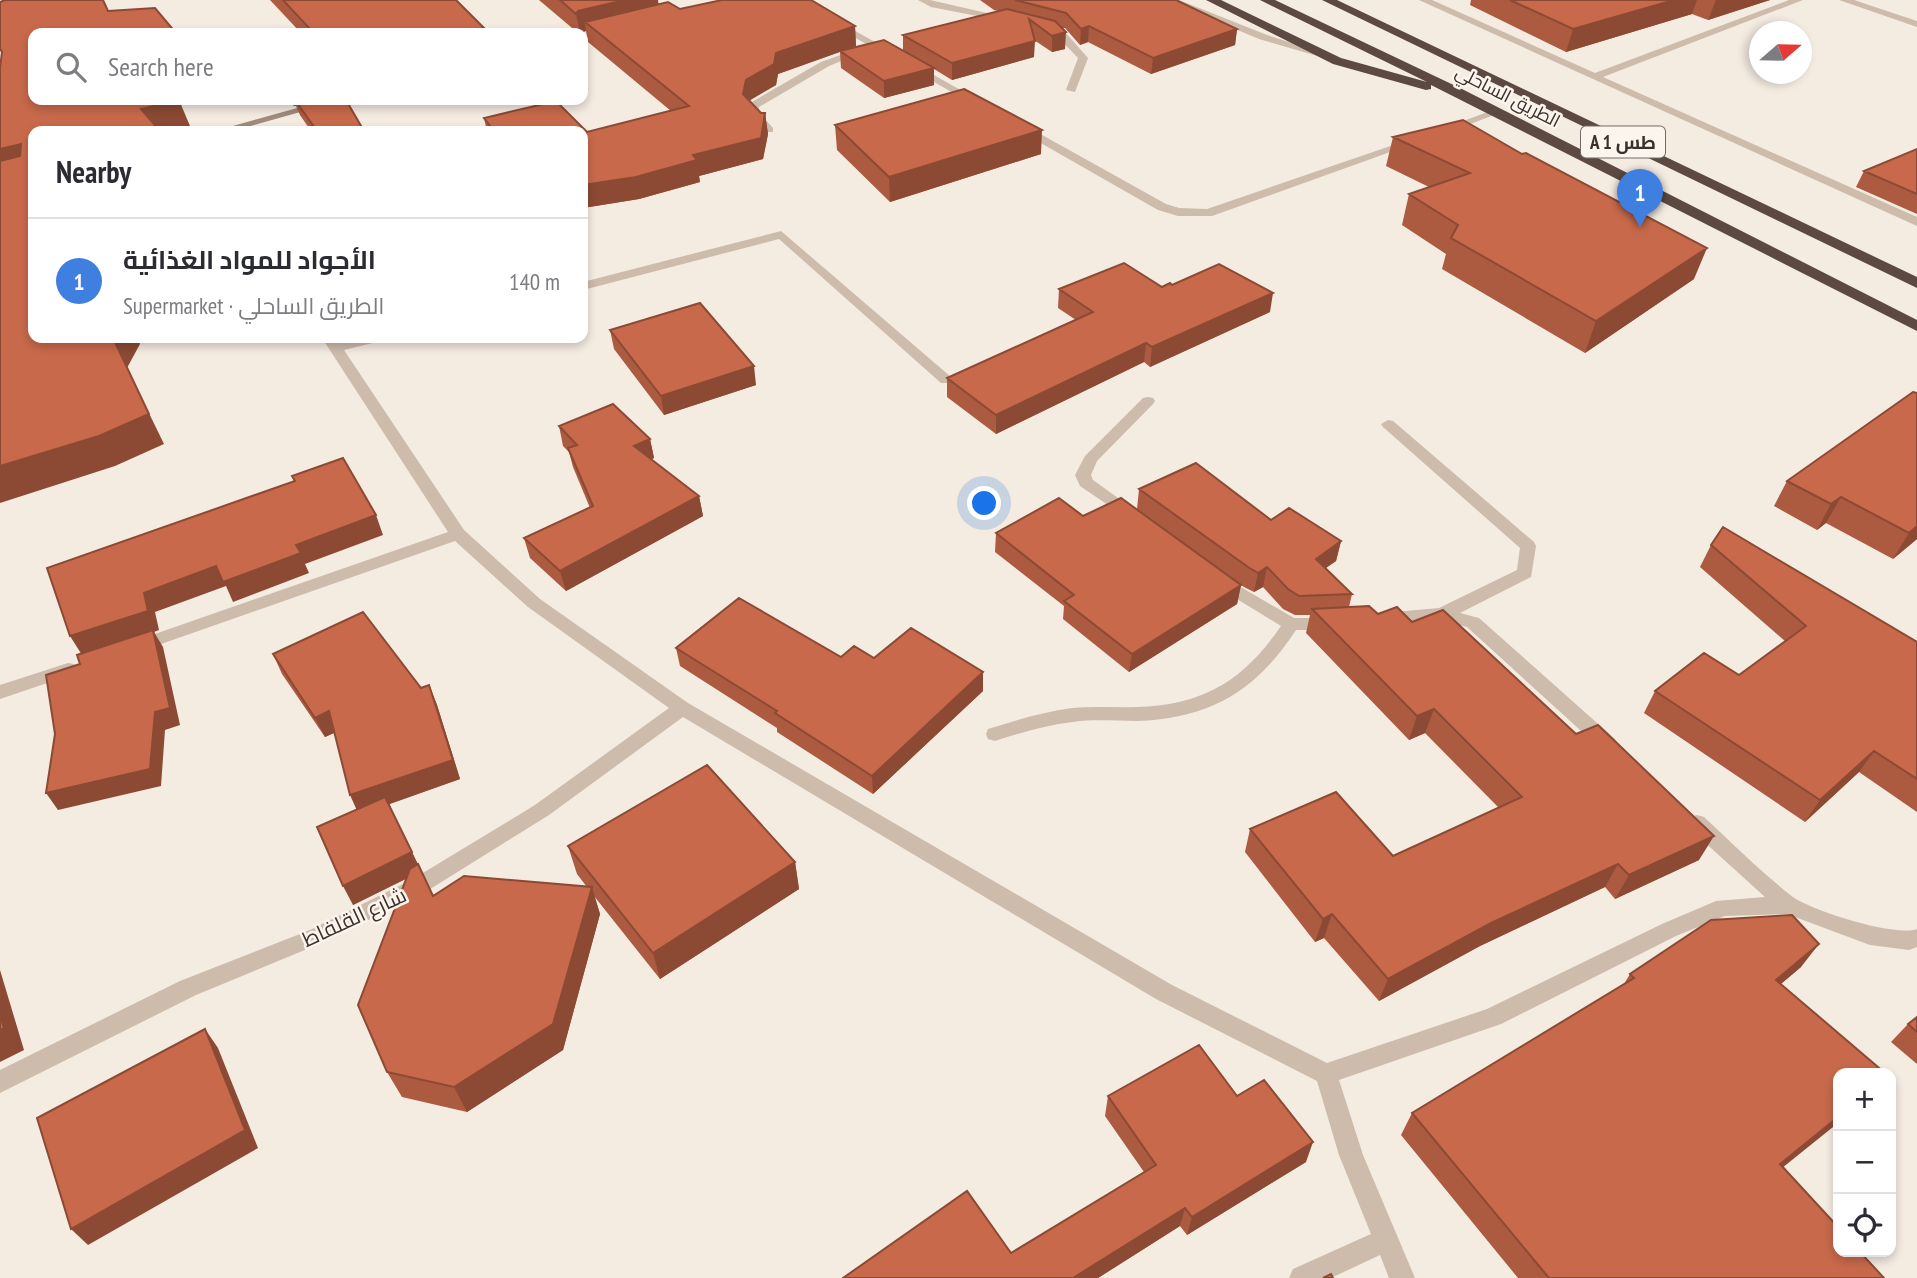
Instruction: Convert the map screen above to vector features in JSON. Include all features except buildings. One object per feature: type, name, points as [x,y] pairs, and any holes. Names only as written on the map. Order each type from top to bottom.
[{"type":"highway","points":[[1212,0],[1321,54],[1386,77],[1457,92]]},
{"type":"highway","name":"الطريق الساحلي","points":[[1266,0],[1497,112],[1917,327]]},
{"type":"highway","name":"الطريق الساحلي","points":[[1328,0],[1917,283]]},
{"type":"street","points":[[793,0],[877,44],[992,111]]},
{"type":"street","points":[[923,0],[931,4],[1015,20]]},
{"type":"street","points":[[1171,0],[1262,37],[1321,54]]},
{"type":"street","points":[[1424,0],[1917,222]]},
{"type":"street","points":[[1596,76],[1798,0]]},
{"type":"street","points":[[1844,0],[1917,24]]},
{"type":"street","points":[[1038,26],[1060,33],[1083,58],[1071,90]]},
{"type":"street","points":[[769,130],[752,113],[754,105],[825,64],[877,44]]},
{"type":"street","points":[[240,126],[319,105]]},
{"type":"street","points":[[1015,124],[1162,207],[1178,212],[1208,213],[1497,112]]},
{"type":"street","points":[[588,285],[781,235],[946,380]]},
{"type":"street","points":[[333,343],[458,534],[534,603],[682,708],[1164,992],[1326,1074],[1493,1017],[1669,930],[1723,907],[1788,905]]},
{"type":"street","points":[[1140,522],[1086,483],[1083,475],[1090,459],[1148,401]]},
{"type":"street","points":[[1388,424],[1528,546],[1525,573],[1442,614]]},
{"type":"street","points":[[128,650],[458,534]]},
{"type":"street","points":[[1204,570],[1237,593],[1291,624],[1354,622],[1442,614],[1473,622],[1625,759]]},
{"type":"street","points":[[995,734],[1074,715],[1158,713],[1198,705],[1233,690],[1269,658],[1291,624]]},
{"type":"street","points":[[0,692],[89,662]]},
{"type":"street","name":"شارع القلفاط","points":[[0,1082],[188,988],[317,936],[420,886],[542,810],[682,708]]},
{"type":"street","points":[[1686,814],[1788,905],[1870,936],[1909,941],[1917,938]]},
{"type":"street","points":[[1326,1074],[1351,1155],[1402,1278]]},
{"type":"street","points":[[1302,1278],[1388,1239]]},
{"type":"place","name":"الأجواد للمواد الغذائية","points":[[1640,227]]}]
